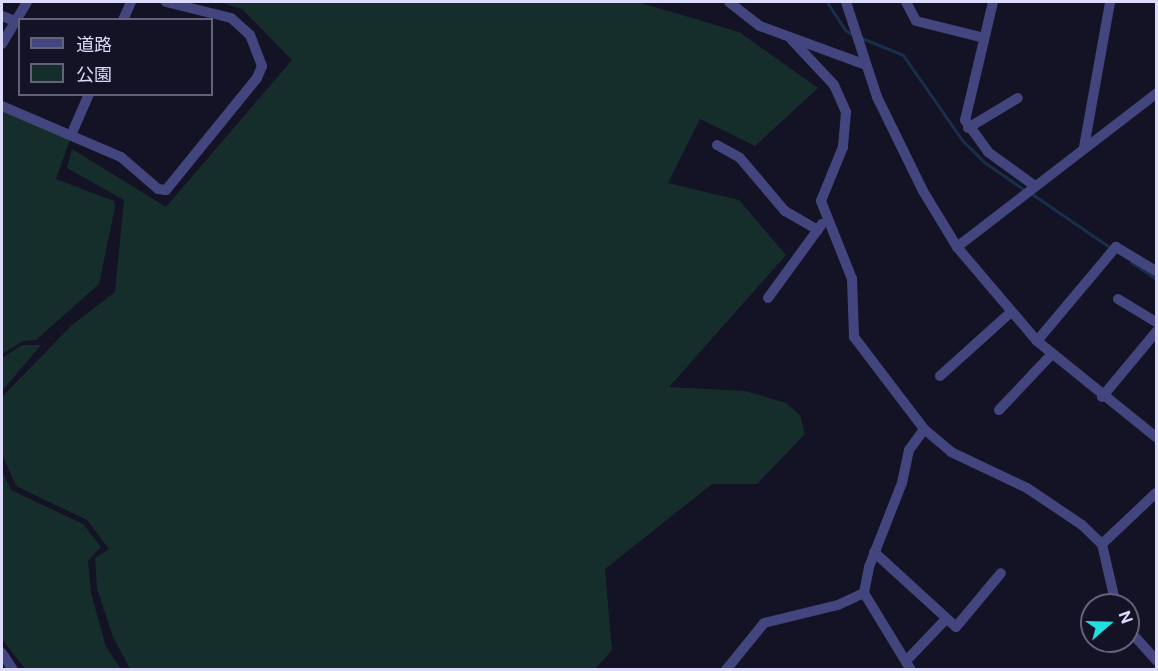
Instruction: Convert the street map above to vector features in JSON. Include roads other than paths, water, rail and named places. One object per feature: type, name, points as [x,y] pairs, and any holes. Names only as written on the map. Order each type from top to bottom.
[{"type":"street","points":[[2,44],[27,2]]},
{"type":"street","points":[[124,18],[131,2]]},
{"type":"street","points":[[2,106],[72,134],[121,157],[158,189],[166,190],[257,78],[262,66],[259,51],[250,35],[231,18],[166,2]]},
{"type":"street","points":[[729,2],[760,26],[866,65]]},
{"type":"street","points":[[846,2],[866,65],[918,181],[957,247],[1037,341],[1102,397],[1156,437]]},
{"type":"street","points":[[906,2],[916,21],[984,38]]},
{"type":"street","points":[[993,2],[965,120],[968,128],[988,152],[1035,186]]},
{"type":"street","points":[[1084,147],[1110,2]]},
{"type":"street","points":[[2,16],[15,21]]},
{"type":"street","points":[[791,39],[834,85],[846,112],[843,147],[822,192],[826,219],[852,279],[854,337],[924,429],[959,458],[1028,488],[1082,525],[1102,544],[1113,593]]},
{"type":"street","points":[[957,247],[1084,147],[1156,94]]},
{"type":"street","points":[[72,134],[88,96]]},
{"type":"street","points":[[968,128],[1018,98]]},
{"type":"street","points":[[717,145],[740,158],[785,211],[818,230]]},
{"type":"street","points":[[768,298],[826,219]]},
{"type":"street","points":[[1037,341],[1116,247],[1156,271]]},
{"type":"street","points":[[1118,299],[1156,322]]},
{"type":"street","points":[[940,376],[1011,312]]},
{"type":"street","points":[[1102,397],[1156,332]]},
{"type":"street","points":[[999,410],[1052,354]]},
{"type":"street","points":[[924,429],[909,450],[899,492],[874,552],[864,593],[908,665],[946,619]]},
{"type":"street","points":[[1102,544],[1156,493]]},
{"type":"street","points":[[874,552],[956,627],[1002,573]]},
{"type":"street","points":[[726,669],[764,623],[838,605],[864,593]]},
{"type":"street","points":[[1140,641],[1155,656]]},
{"type":"street","points":[[2,653],[13,669]]},
{"type":"waterway","points":[[827,2],[845,30],[853,35]]},
{"type":"waterway","points":[[859,37],[903,55],[962,140],[984,162],[1026,191]]},
{"type":"waterway","points":[[1032,194],[1111,248]]},
{"type":"waterway","points":[[1131,262],[1156,279]]}]
